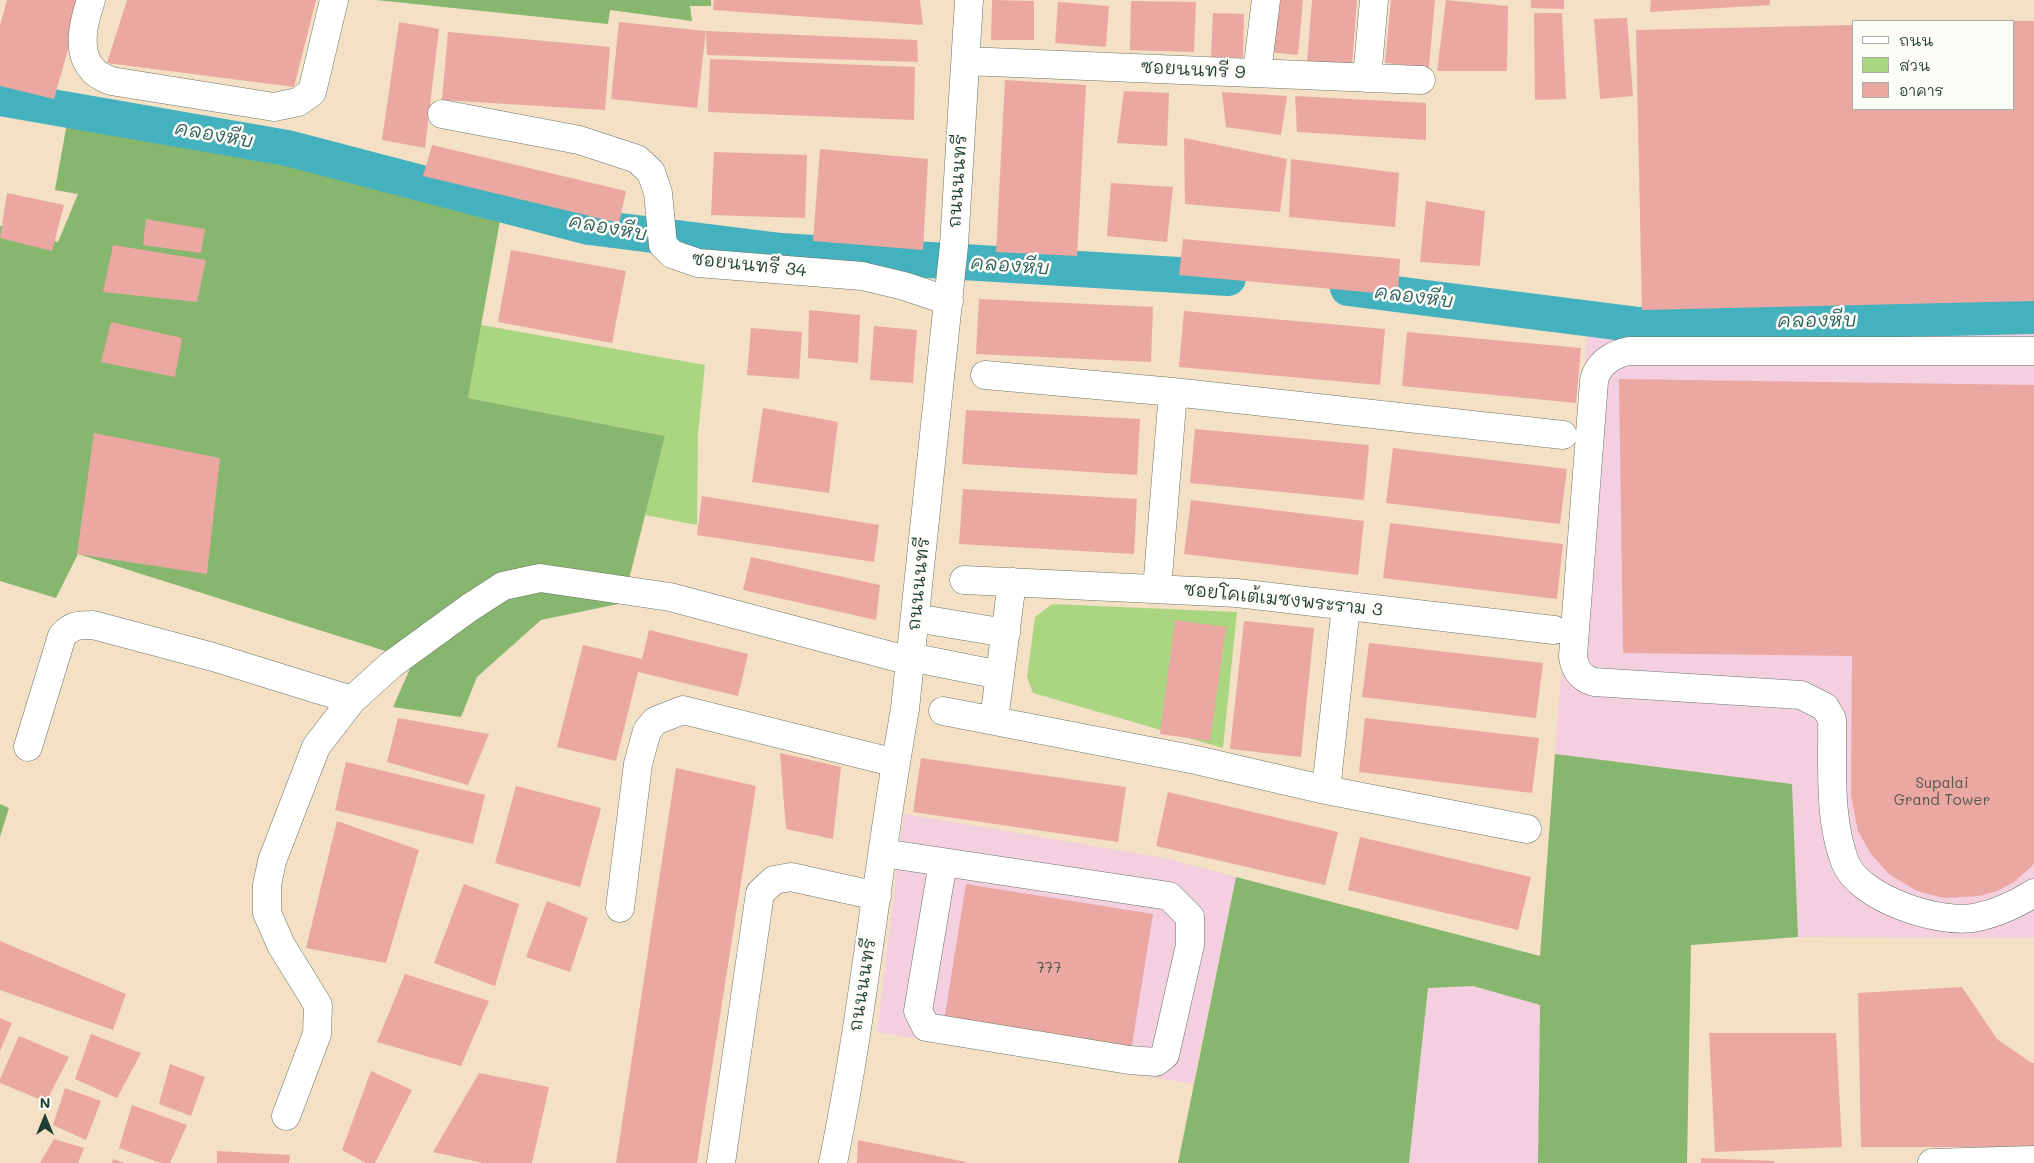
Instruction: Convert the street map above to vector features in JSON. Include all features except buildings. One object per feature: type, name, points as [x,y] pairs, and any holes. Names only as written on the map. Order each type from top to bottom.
[{"type":"street","points":[[91,0],[83,25],[83,47],[88,64],[94,72],[111,81],[274,107],[298,102],[312,92],[334,0]]},
{"type":"street","name":"ถนนนนทรี","points":[[833,1163],[860,1010],[905,710],[950,291],[969,0]]},
{"type":"street","points":[[1257,73],[1266,0]]},
{"type":"street","points":[[1367,78],[1374,0]]},
{"type":"street","name":"ซอยนนทรี 9","points":[[966,60],[1421,80]]},
{"type":"street","name":"ซอยนนทรี 34","points":[[442,114],[579,140],[637,159],[651,172],[658,193],[662,232],[672,254],[698,263],[862,276],[904,286],[950,291]]},
{"type":"street","points":[[2034,351],[1630,351],[1616,355],[1605,362],[1597,372],[1594,381],[1573,656],[1575,666],[1580,674],[1594,682],[1801,695],[1825,707],[1832,719],[1834,818],[1839,843],[1846,865],[1860,882],[1876,895],[1907,908],[1942,917],[1977,918],[2034,893]]},
{"type":"street","points":[[985,375],[1173,392],[1564,436]]},
{"type":"street","points":[[1157,589],[1173,392]]},
{"type":"street","points":[[286,1116],[317,1034],[318,1005],[281,945],[267,913],[267,885],[272,861],[316,747],[352,700],[392,664],[469,608],[503,586],[540,578],[670,597],[910,659],[1000,675]]},
{"type":"street","name":"ซอยโคเต้เมซงพระราม 3","points":[[964,580],[1238,593],[1554,630]]},
{"type":"street","points":[[994,720],[1012,582]]},
{"type":"street","points":[[1326,790],[1346,606]]},
{"type":"street","points":[[915,618],[1006,633]]},
{"type":"street","points":[[28,747],[62,636],[70,628],[78,625],[93,625],[213,657],[352,700]]},
{"type":"street","points":[[620,908],[638,764],[647,731],[655,721],[682,710],[896,762]]},
{"type":"street","points":[[942,711],[1196,760],[1326,790],[1527,829]]},
{"type":"street","points":[[883,853],[943,862],[1169,896],[1190,917],[1190,945],[1165,1055],[1156,1062],[1129,1060],[926,1027],[918,1010],[943,862]]},
{"type":"street","points":[[721,1163],[760,893],[774,880],[791,877],[876,896]]},
{"type":"street","points":[[1932,1163],[2034,1160]]},
{"type":"shaded area","points":[[2034,328],[2034,938],[1798,937],[1792,784],[1555,754],[1587,336]]},
{"type":"shaded area","points":[[904,814],[1164,858],[1236,877],[1193,1084],[877,1032]]},
{"type":"shaded area","points":[[1473,986],[1540,1005],[1538,1163],[1409,1163],[1428,988]]},
{"type":"green space","points":[[376,0],[711,0],[711,6],[690,6],[692,21],[610,10],[608,24]]},
{"type":"green space","points":[[67,123],[275,156],[295,163],[501,215],[468,398],[665,436],[623,603],[541,620],[477,677],[461,717],[393,707],[414,660],[78,554],[56,598],[0,581],[0,226],[58,242],[78,194],[55,190]]},
{"type":"green space","points":[[481,325],[705,365],[698,434],[697,525],[645,515],[665,436],[468,398]]},
{"type":"green space","points":[[1052,604],[1237,612],[1223,748],[1033,693],[1027,677],[1035,617]]},
{"type":"green space","points":[[1555,754],[1792,784],[1798,937],[1691,945],[1687,1163],[1538,1163],[1540,1005],[1473,986],[1428,988],[1409,1163],[1178,1163],[1236,877],[1540,956]]},
{"type":"green space","points":[[0,804],[9,808],[0,837]]},
{"type":"waterway","name":"คลองหีบ","points":[[0,98],[287,148],[589,227],[781,251],[1228,278]]},
{"type":"waterway","name":"คลองหีบ","points":[[1348,288],[1639,325],[2034,316]]}]
